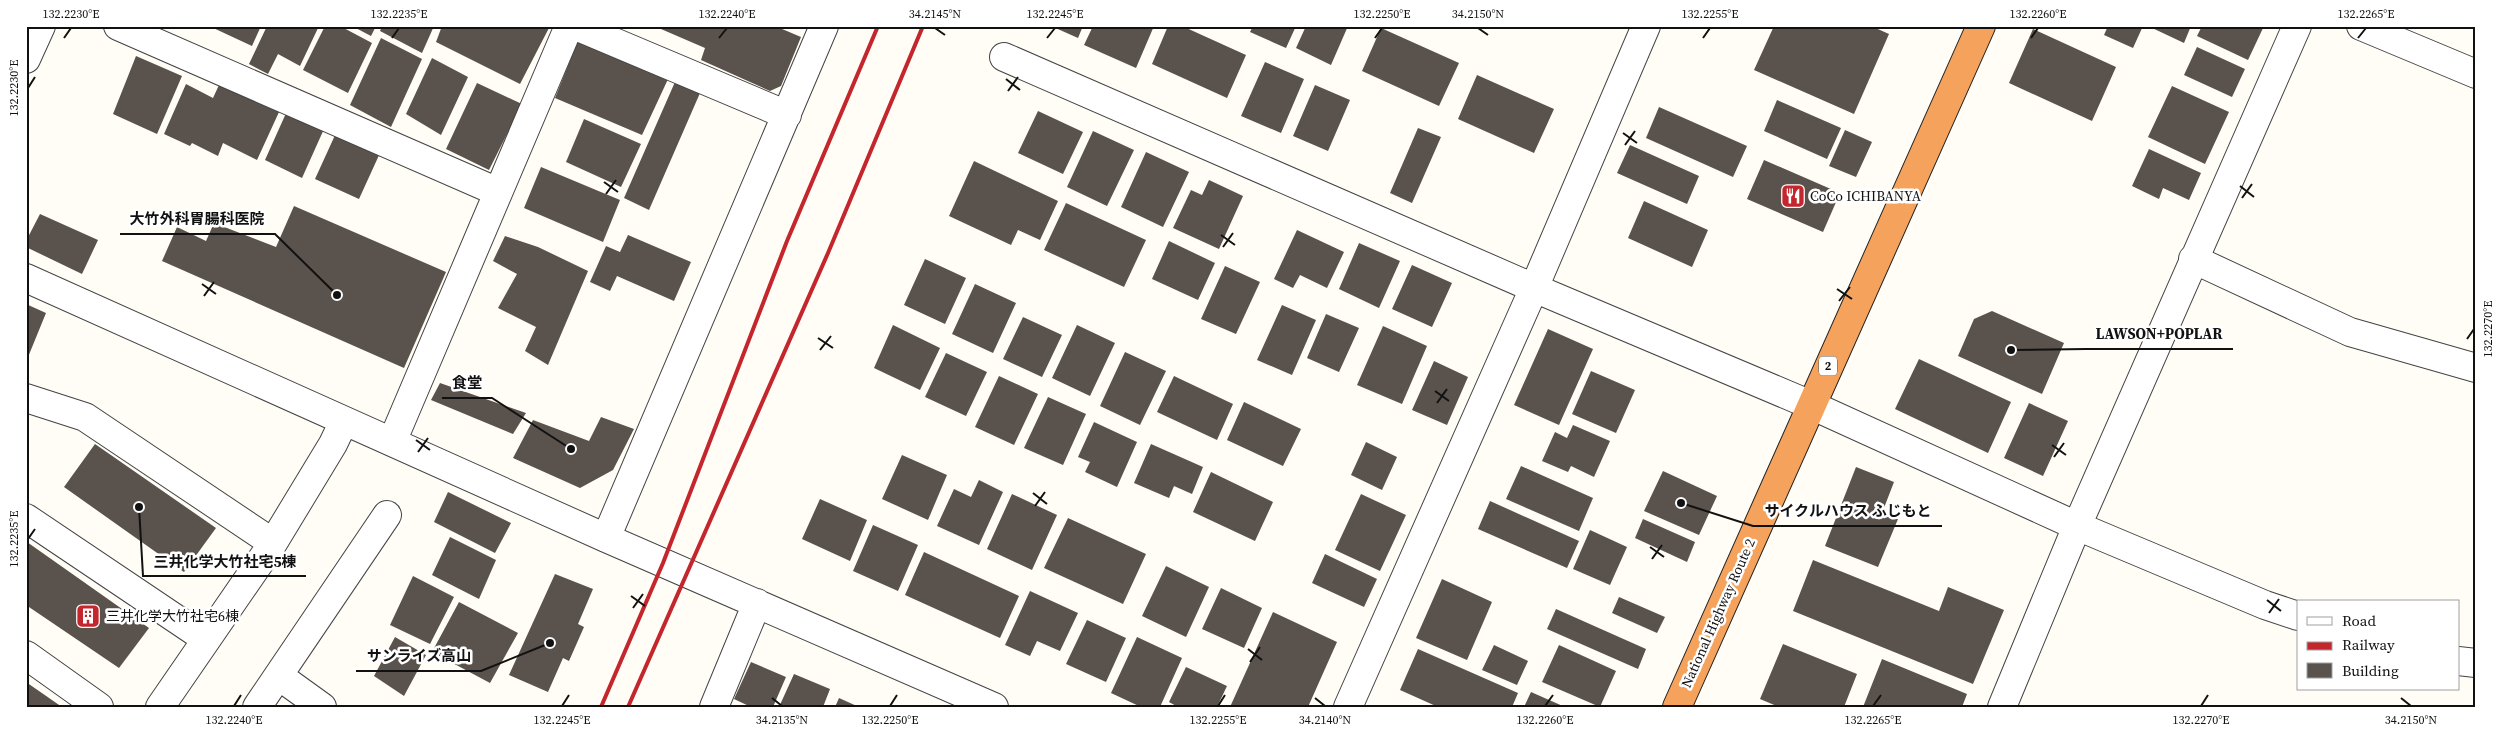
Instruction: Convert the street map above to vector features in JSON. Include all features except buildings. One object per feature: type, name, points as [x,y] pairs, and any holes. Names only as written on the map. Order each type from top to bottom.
[{"type":"highway","name":"National Highway Route 2","points":[[1677,707],[1981,26]]},
{"type":"street","points":[[26,58],[41,26]]},
{"type":"street","points":[[118,26],[498,192]]},
{"type":"street","points":[[392,442],[569,26]]},
{"type":"street","points":[[576,26],[787,114]]},
{"type":"street","points":[[606,538],[824,26]]},
{"type":"street","points":[[1348,707],[1534,288],[1646,26]]},
{"type":"street","points":[[2002,707],[2077,526],[2297,26]]},
{"type":"street","points":[[2361,26],[2476,74]]},
{"type":"street","points":[[1004,57],[1534,288],[1811,405],[2077,526],[2265,605],[2297,616]]},
{"type":"street","points":[[2193,260],[2350,332],[2476,368]]},
{"type":"street","points":[[26,278],[606,538],[994,707]]},
{"type":"street","points":[[26,398],[85,417],[273,543]]},
{"type":"street","points":[[160,707],[273,543],[333,444],[344,421]]},
{"type":"street","points":[[257,707],[387,515]]},
{"type":"street","points":[[26,518],[206,639]]},
{"type":"street","points":[[714,707],[758,603]]},
{"type":"street","points":[[26,655],[100,707]]},
{"type":"street","points":[[2460,661],[2476,663]]},
{"type":"street","points":[[279,676],[322,707]]},
{"type":"railway","points":[[601,707],[663,563],[787,241],[878,26]]},
{"type":"railway","points":[[628,707],[828,253],[923,26]]},
{"type":"place","name":"CoCo ICHIBANYA","points":[[1793,196]]},
{"type":"place","name":"大竹外科胃腸科医院","points":[[337,295]]},
{"type":"place","name":"LAWSON+POPLAR","points":[[2011,350]]},
{"type":"place","name":"食堂","points":[[571,449]]},
{"type":"place","name":"サイクルハウス ふじもと","points":[[1681,503]]},
{"type":"place","name":"三井化学大竹社宅5棟","points":[[139,507]]},
{"type":"place","name":"三井化学大竹社宅6棟","points":[[88,616]]},
{"type":"place","name":"サンライズ高山","points":[[550,643]]}]
